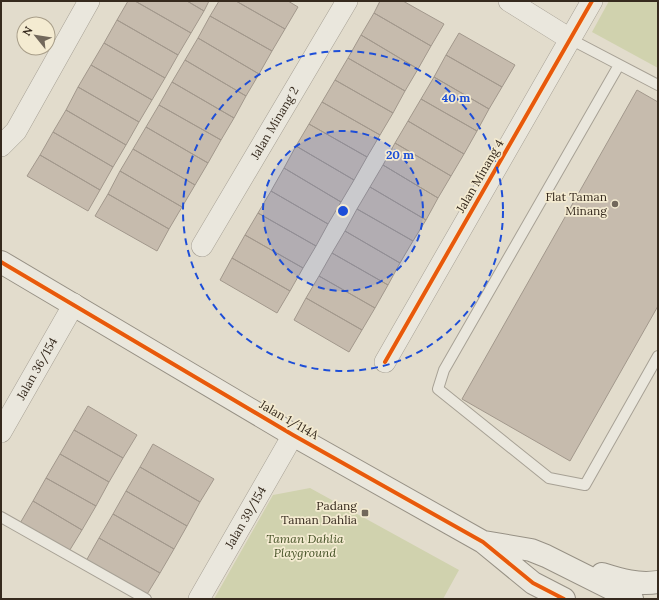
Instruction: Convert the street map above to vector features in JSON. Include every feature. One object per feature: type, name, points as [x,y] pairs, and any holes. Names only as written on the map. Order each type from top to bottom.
[{"type":"street","points":[[1,146],[16,131],[89,1]]},
{"type":"street","name":"Jalan Minang 2","points":[[202,246],[347,1]]},
{"type":"street","points":[[509,1],[570,39]]},
{"type":"street","name":"Jalan Minang 4","points":[[385,362],[592,1]]},
{"type":"street","name":"Jalan 1/114A","points":[[1,262],[293,435],[483,542],[533,583],[564,599]]},
{"type":"street","name":"Jalan 36/154","points":[[1,432],[74,304]]},
{"type":"street","name":"Jalan 39/154","points":[[199,599],[293,435]]},
{"type":"street","name":"Jalan 1/114A","points":[[483,542],[531,550],[632,599]]},
{"type":"street","points":[[546,556],[624,581],[647,584],[658,582]]},
{"type":"lane","points":[[570,39],[658,85]]},
{"type":"lane","points":[[620,64],[444,370],[438,389],[549,478],[585,485],[658,356]]},
{"type":"lane","points":[[1,516],[146,599]]},
{"type":"green space","points":[[609,1],[658,1],[658,68],[592,32]]},
{"type":"green space","name":"Taman Dahlia Playground","points":[[310,488],[459,570],[443,599],[214,599],[273,495]]},
{"type":"building","points":[[128,1],[135,1],[191,33],[178,55],[117,20]]},
{"type":"building","points":[[135,1],[187,1],[204,11],[191,33]]},
{"type":"building","points":[[187,1],[209,1],[204,11]]},
{"type":"building","points":[[219,1],[236,1],[285,29],[272,51],[210,16]]},
{"type":"building","points":[[236,1],[288,1],[298,7],[285,29]]},
{"type":"building","points":[[380,1],[403,1],[444,24],[431,46],[374,13]]},
{"type":"building","points":[[374,13],[431,46],[418,69],[361,35]]},
{"type":"building","points":[[210,16],[272,51],[259,74],[198,38]]},
{"type":"building","points":[[117,20],[178,55],[165,78],[104,43]]},
{"type":"building","points":[[459,33],[515,65],[502,87],[446,55]]},
{"type":"building","points":[[361,35],[418,69],[405,91],[348,58]]},
{"type":"building","points":[[198,38],[259,74],[246,96],[185,60]]},
{"type":"building","points":[[104,43],[165,78],[152,100],[91,65]]},
{"type":"building","points":[[446,55],[502,87],[489,109],[434,77]]},
{"type":"building","points":[[348,58],[405,91],[393,113],[335,80]]},
{"type":"building","points":[[185,60],[246,96],[234,118],[172,82]]},
{"type":"building","points":[[91,65],[152,100],[139,122],[78,87]]},
{"type":"building","points":[[434,77],[489,109],[477,131],[421,99]]},
{"type":"building","points":[[335,80],[393,113],[380,135],[322,102]]},
{"type":"building","points":[[172,82],[234,118],[221,140],[159,105]]},
{"type":"building","points":[[78,87],[139,122],[126,145],[66,110]]},
{"type":"building","name":"Flat Taman Minang","points":[[637,90],[658,102],[658,306],[570,461],[462,399]]},
{"type":"building","points":[[421,99],[477,131],[464,154],[408,121]]},
{"type":"building","points":[[322,102],[380,135],[367,157],[309,124]]},
{"type":"building","points":[[159,105],[221,140],[208,163],[146,127]]},
{"type":"building","points":[[66,110],[126,145],[113,167],[53,132]]},
{"type":"building","points":[[408,121],[464,154],[451,176],[395,143]]},
{"type":"building","points":[[309,124],[367,157],[354,180],[296,146]]},
{"type":"building","points":[[146,127],[208,163],[195,185],[133,149]]},
{"type":"building","points":[[53,132],[113,167],[100,190],[40,155]]},
{"type":"building","points":[[395,143],[451,176],[438,198],[383,165]]},
{"type":"building","points":[[296,146],[354,180],[341,202],[284,168]]},
{"type":"building","points":[[133,149],[195,185],[182,207],[120,171]]},
{"type":"building","points":[[40,155],[100,190],[88,211],[27,176]]},
{"type":"building","points":[[383,165],[438,198],[426,220],[370,187]]},
{"type":"building","points":[[284,168],[341,202],[328,224],[271,191]]},
{"type":"building","points":[[120,171],[182,207],[169,229],[108,194]]},
{"type":"building","points":[[370,187],[426,220],[413,241],[357,209]]},
{"type":"building","points":[[271,191],[328,224],[316,246],[258,213]]},
{"type":"building","points":[[108,194],[169,229],[157,251],[95,216]]},
{"type":"building","points":[[357,209],[413,241],[400,263],[345,231]]},
{"type":"building","points":[[258,213],[316,246],[303,268],[245,235]]},
{"type":"building","points":[[345,231],[400,263],[388,285],[332,253]]},
{"type":"building","points":[[245,235],[303,268],[290,291],[232,258]]},
{"type":"building","points":[[332,253],[388,285],[375,308],[319,276]]},
{"type":"building","points":[[232,258],[290,291],[277,313],[220,280]]},
{"type":"building","points":[[319,276],[375,308],[362,330],[306,298]]},
{"type":"building","points":[[306,298],[362,330],[349,352],[294,320]]},
{"type":"building","points":[[88,406],[137,435],[123,458],[74,430]]},
{"type":"building","points":[[74,430],[123,458],[109,482],[60,454]]},
{"type":"building","points":[[153,444],[214,479],[200,502],[140,467]]},
{"type":"building","points":[[60,454],[109,482],[96,506],[46,478]]},
{"type":"building","points":[[140,467],[200,502],[187,526],[126,491]]},
{"type":"building","points":[[46,478],[96,506],[82,530],[33,501]]},
{"type":"building","points":[[126,491],[187,526],[174,549],[113,514]]},
{"type":"building","points":[[33,501],[82,530],[68,553],[19,525]]},
{"type":"building","points":[[113,514],[174,549],[160,573],[99,538]]},
{"type":"building","points":[[99,538],[160,573],[146,596],[86,561]]},
{"type":"cycle path","points":[[385,362],[592,1]]},
{"type":"cycle path","points":[[1,262],[293,435],[483,542],[533,583],[564,599]]},
{"type":"place","name":"Flat Taman Minang","points":[[615,204]]},
{"type":"place","name":"Padang Taman Dahlia","points":[[365,513]]}]
